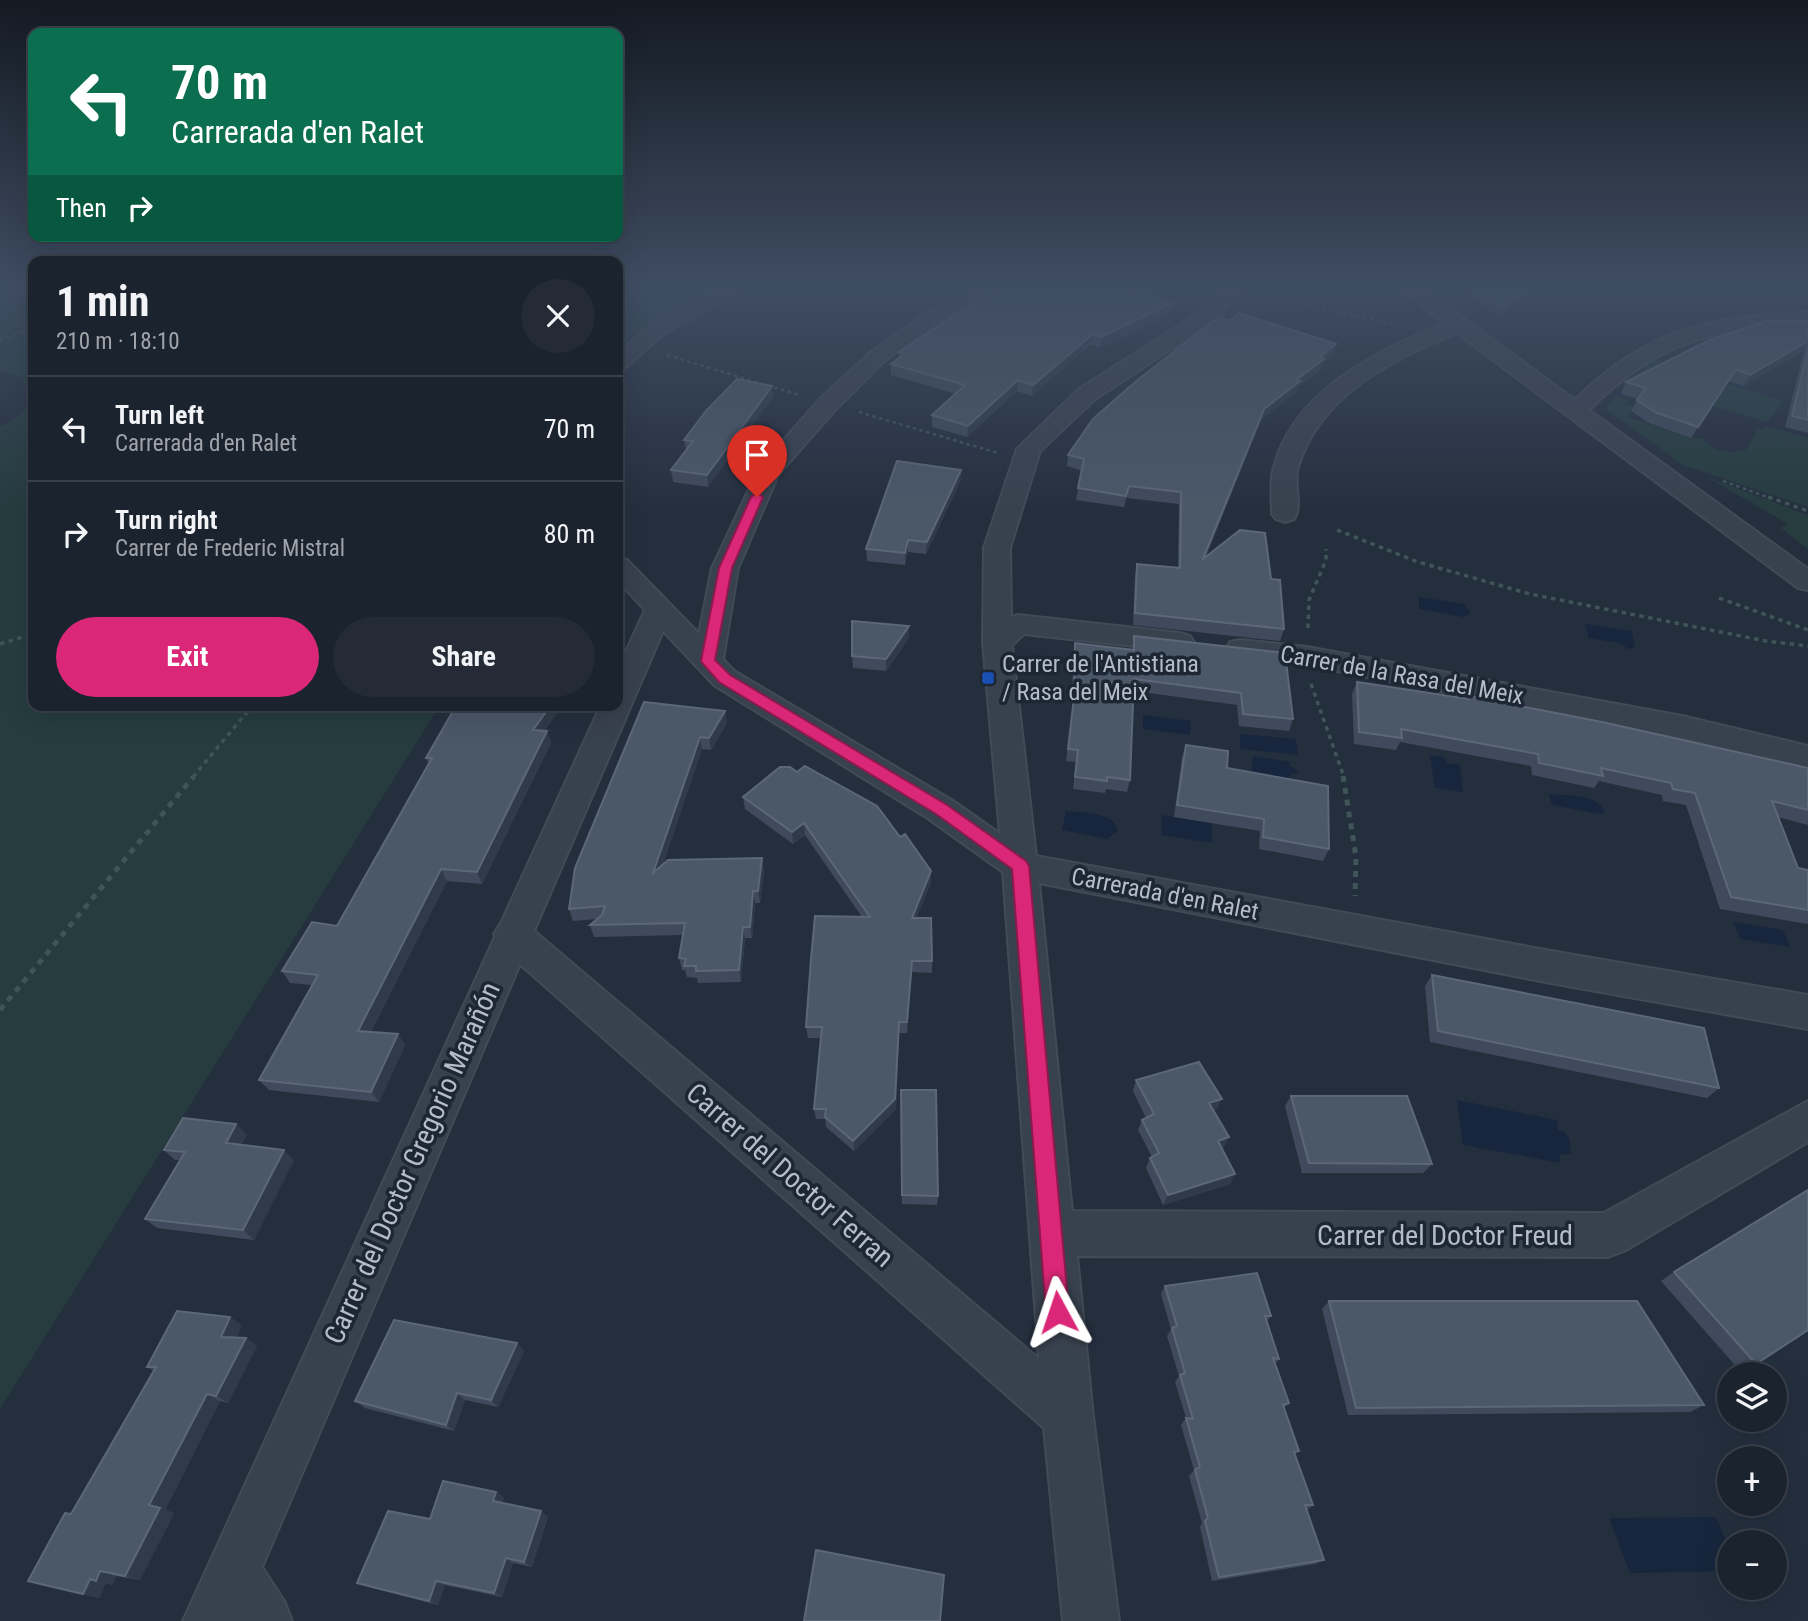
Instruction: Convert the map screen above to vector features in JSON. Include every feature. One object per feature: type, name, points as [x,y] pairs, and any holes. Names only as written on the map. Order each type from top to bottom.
[{"type":"street","points":[[708,661],[725,568],[767,473],[828,404],[873,361]]},
{"type":"street","points":[[1091,1621],[1050,1233],[1020,866],[998,548],[1028,449],[1087,394],[1139,361]]},
{"type":"street","points":[[1285,514],[1285,468],[1303,429],[1337,391],[1383,361]]},
{"type":"street","points":[[1506,361],[1808,582]]},
{"type":"street","points":[[1576,411],[1618,370],[1635,361]]},
{"type":"street","name":"Carrerada d'en Ralet","points":[[623,572],[724,678],[941,810],[1020,866],[1537,965],[1808,1012]]},
{"type":"street","name":"Carrer del Doctor Gregorio Marañón","points":[[623,690],[658,611]]},
{"type":"street","name":"Carrer de la Rasa del Meix","points":[[1004,624],[1307,656],[1682,727],[1808,757]]},
{"type":"street","name":"Carrer del Doctor Gregorio Marañón","points":[[211,1621],[512,934],[613,711]]},
{"type":"street","name":"Carrer del Doctor Ferran","points":[[512,934],[1068,1416]]},
{"type":"street","name":"Carrer del Doctor Freud","points":[[1050,1233],[1608,1235],[1808,1120]]},
{"type":"street","points":[[233,1571],[264,1621]]},
{"type":"path","points":[[687,361],[801,396]]},
{"type":"path","points":[[850,410],[1001,454]]},
{"type":"path","points":[[1719,480],[1808,511]]},
{"type":"path","points":[[1337,530],[1418,562],[1530,594],[1766,641],[1808,646]]},
{"type":"path","points":[[1307,635],[1309,600],[1326,560],[1326,549]]},
{"type":"path","points":[[1719,598],[1808,630]]},
{"type":"path","points":[[0,644],[28,636]]},
{"type":"path","points":[[1310,678],[1343,774],[1356,857],[1355,903]]},
{"type":"path","points":[[0,1010],[248,711]]},
{"type":"green space","points":[[0,361],[28,361],[28,391],[21,377],[0,370]]},
{"type":"green space","points":[[1657,361],[1784,402],[1767,422],[1627,381]]},
{"type":"green space","points":[[1616,396],[1629,400],[1626,404],[1634,407],[1628,417],[1691,438],[1703,438],[1723,451],[1747,449],[1758,428],[1764,430],[1764,426],[1808,438],[1808,507],[1683,465],[1606,409]]},
{"type":"green space","points":[[28,406],[28,711],[436,711],[0,1409],[0,426],[7,424]]},
{"type":"green space","points":[[1707,477],[1808,515],[1808,549],[1781,528],[1788,524]]},
{"type":"water","points":[[1419,597],[1464,604],[1471,613],[1464,617],[1419,609]]},
{"type":"water","points":[[1585,624],[1632,631],[1635,648],[1629,649],[1619,643],[1589,638]]},
{"type":"water","points":[[1143,715],[1191,721],[1190,735],[1143,729]]},
{"type":"water","points":[[1240,734],[1296,739],[1298,755],[1240,749]]},
{"type":"water","points":[[1430,755],[1444,757],[1447,763],[1460,765],[1463,792],[1435,788]]},
{"type":"water","points":[[1253,756],[1290,762],[1289,765],[1299,772],[1287,779],[1251,772]]},
{"type":"water","points":[[1549,794],[1589,798],[1596,801],[1605,812],[1599,814],[1552,805]]},
{"type":"water","points":[[1066,811],[1104,816],[1115,824],[1118,831],[1107,839],[1062,830]]},
{"type":"water","points":[[1161,815],[1212,823],[1212,843],[1162,835]]},
{"type":"water","points":[[1733,922],[1783,930],[1790,947],[1740,939]]},
{"type":"water","points":[[1457,1100],[1557,1120],[1558,1130],[1565,1132],[1569,1138],[1571,1153],[1559,1155],[1561,1163],[1463,1145]]},
{"type":"water","points":[[1716,1517],[1721,1530],[1717,1530],[1717,1571],[1630,1573],[1609,1518]]},
{"type":"building","points":[[895,361],[1062,361],[1033,385],[1018,380],[968,426],[932,415],[965,385],[891,364]]},
{"type":"building","points":[[1162,361],[1322,361],[1264,409],[1203,559],[1240,530],[1265,533],[1271,579],[1280,580],[1284,629],[1135,613],[1137,564],[1180,568],[1181,492],[1129,486],[1126,496],[1078,488],[1084,459],[1068,455],[1093,419]]},
{"type":"building","points":[[1668,361],[1774,361],[1750,375],[1736,369],[1698,427],[1655,412],[1637,400],[1646,388],[1626,382]]},
{"type":"building","points":[[1805,361],[1808,361],[1808,420],[1792,416]]},
{"type":"building","points":[[737,379],[772,386],[707,475],[671,470],[693,441],[684,440],[706,411]]},
{"type":"building","points":[[897,461],[961,470],[927,542],[908,540],[905,553],[866,549]]},
{"type":"building","points":[[852,621],[909,626],[886,659],[852,656]]},
{"type":"building","points":[[1134,636],[1285,653],[1293,719],[1243,714],[1241,693],[1134,679],[1130,780],[1107,777],[1107,781],[1075,777],[1078,750],[1068,749],[1074,698],[1075,643],[1134,650]]},
{"type":"building","points":[[1357,682],[1469,699],[1469,696],[1602,722],[1808,768],[1808,810],[1772,801],[1798,868],[1808,870],[1808,910],[1731,897],[1695,793],[1673,789],[1671,783],[1601,768],[1603,776],[1539,763],[1538,754],[1401,729],[1402,738],[1359,732]]},
{"type":"building","points":[[644,702],[725,711],[709,738],[700,737],[653,873],[668,860],[762,858],[758,891],[753,891],[750,927],[743,927],[739,970],[696,971],[696,966],[684,966],[686,959],[679,958],[685,923],[590,925],[602,915],[605,906],[569,909],[575,868]]},
{"type":"building","points":[[453,711],[547,711],[533,730],[547,731],[477,872],[441,869],[358,1031],[398,1034],[371,1092],[259,1080],[318,975],[282,971],[312,922],[337,926],[432,758],[426,758]]},
{"type":"building","points":[[1186,745],[1228,751],[1227,768],[1328,786],[1329,849],[1263,837],[1264,819],[1177,805]]},
{"type":"building","points":[[805,766],[877,806],[900,837],[905,834],[931,871],[912,918],[931,918],[932,961],[912,961],[907,1022],[899,1022],[895,1099],[853,1141],[825,1117],[826,1109],[814,1109],[822,1027],[806,1027],[811,959],[815,916],[870,917],[804,823],[792,832],[743,797],[780,767],[790,767],[797,772]]},
{"type":"building","points":[[1432,975],[1704,1028],[1719,1088],[1438,1031]]},
{"type":"building","points":[[1199,1062],[1222,1099],[1209,1103],[1229,1137],[1218,1141],[1235,1174],[1168,1195],[1150,1158],[1159,1153],[1142,1120],[1154,1114],[1136,1080]]},
{"type":"building","points":[[901,1090],[936,1090],[938,1196],[902,1195]]},
{"type":"building","points":[[1291,1096],[1407,1096],[1432,1164],[1309,1163]]},
{"type":"building","points":[[183,1118],[236,1124],[226,1143],[284,1150],[243,1230],[145,1219],[185,1152],[164,1150]]},
{"type":"building","points":[[1808,1190],[1808,1330],[1759,1362],[1754,1362],[1674,1272]]},
{"type":"building","points":[[1257,1273],[1271,1316],[1265,1316],[1279,1359],[1273,1358],[1289,1403],[1283,1405],[1299,1451],[1294,1452],[1313,1505],[1305,1505],[1324,1560],[1219,1577],[1205,1521],[1208,1518],[1195,1470],[1200,1467],[1186,1418],[1193,1419],[1180,1375],[1185,1373],[1172,1328],[1177,1326],[1165,1286]]},
{"type":"building","points":[[1329,1301],[1637,1301],[1704,1405],[1356,1408]]},
{"type":"building","points":[[177,1311],[230,1317],[221,1337],[246,1338],[216,1396],[207,1394],[149,1505],[160,1508],[125,1576],[100,1571],[96,1581],[90,1579],[83,1594],[28,1581],[65,1513],[71,1514],[156,1367],[147,1367]]},
{"type":"building","points":[[394,1320],[517,1343],[491,1400],[457,1393],[446,1425],[355,1401]]},
{"type":"building","points":[[443,1481],[496,1492],[493,1501],[541,1511],[524,1562],[506,1558],[494,1593],[436,1581],[429,1601],[357,1583],[388,1511],[430,1519]]},
{"type":"building","points":[[816,1550],[944,1575],[940,1621],[804,1621]]},
{"type":"place","name":"Carrer de l'Antistiana / Rasa del Meix","points":[[988,678]]},
{"type":"route","points":[[757,497],[725,568],[708,661],[724,678],[941,810],[1020,866],[1058,1312]]}]
